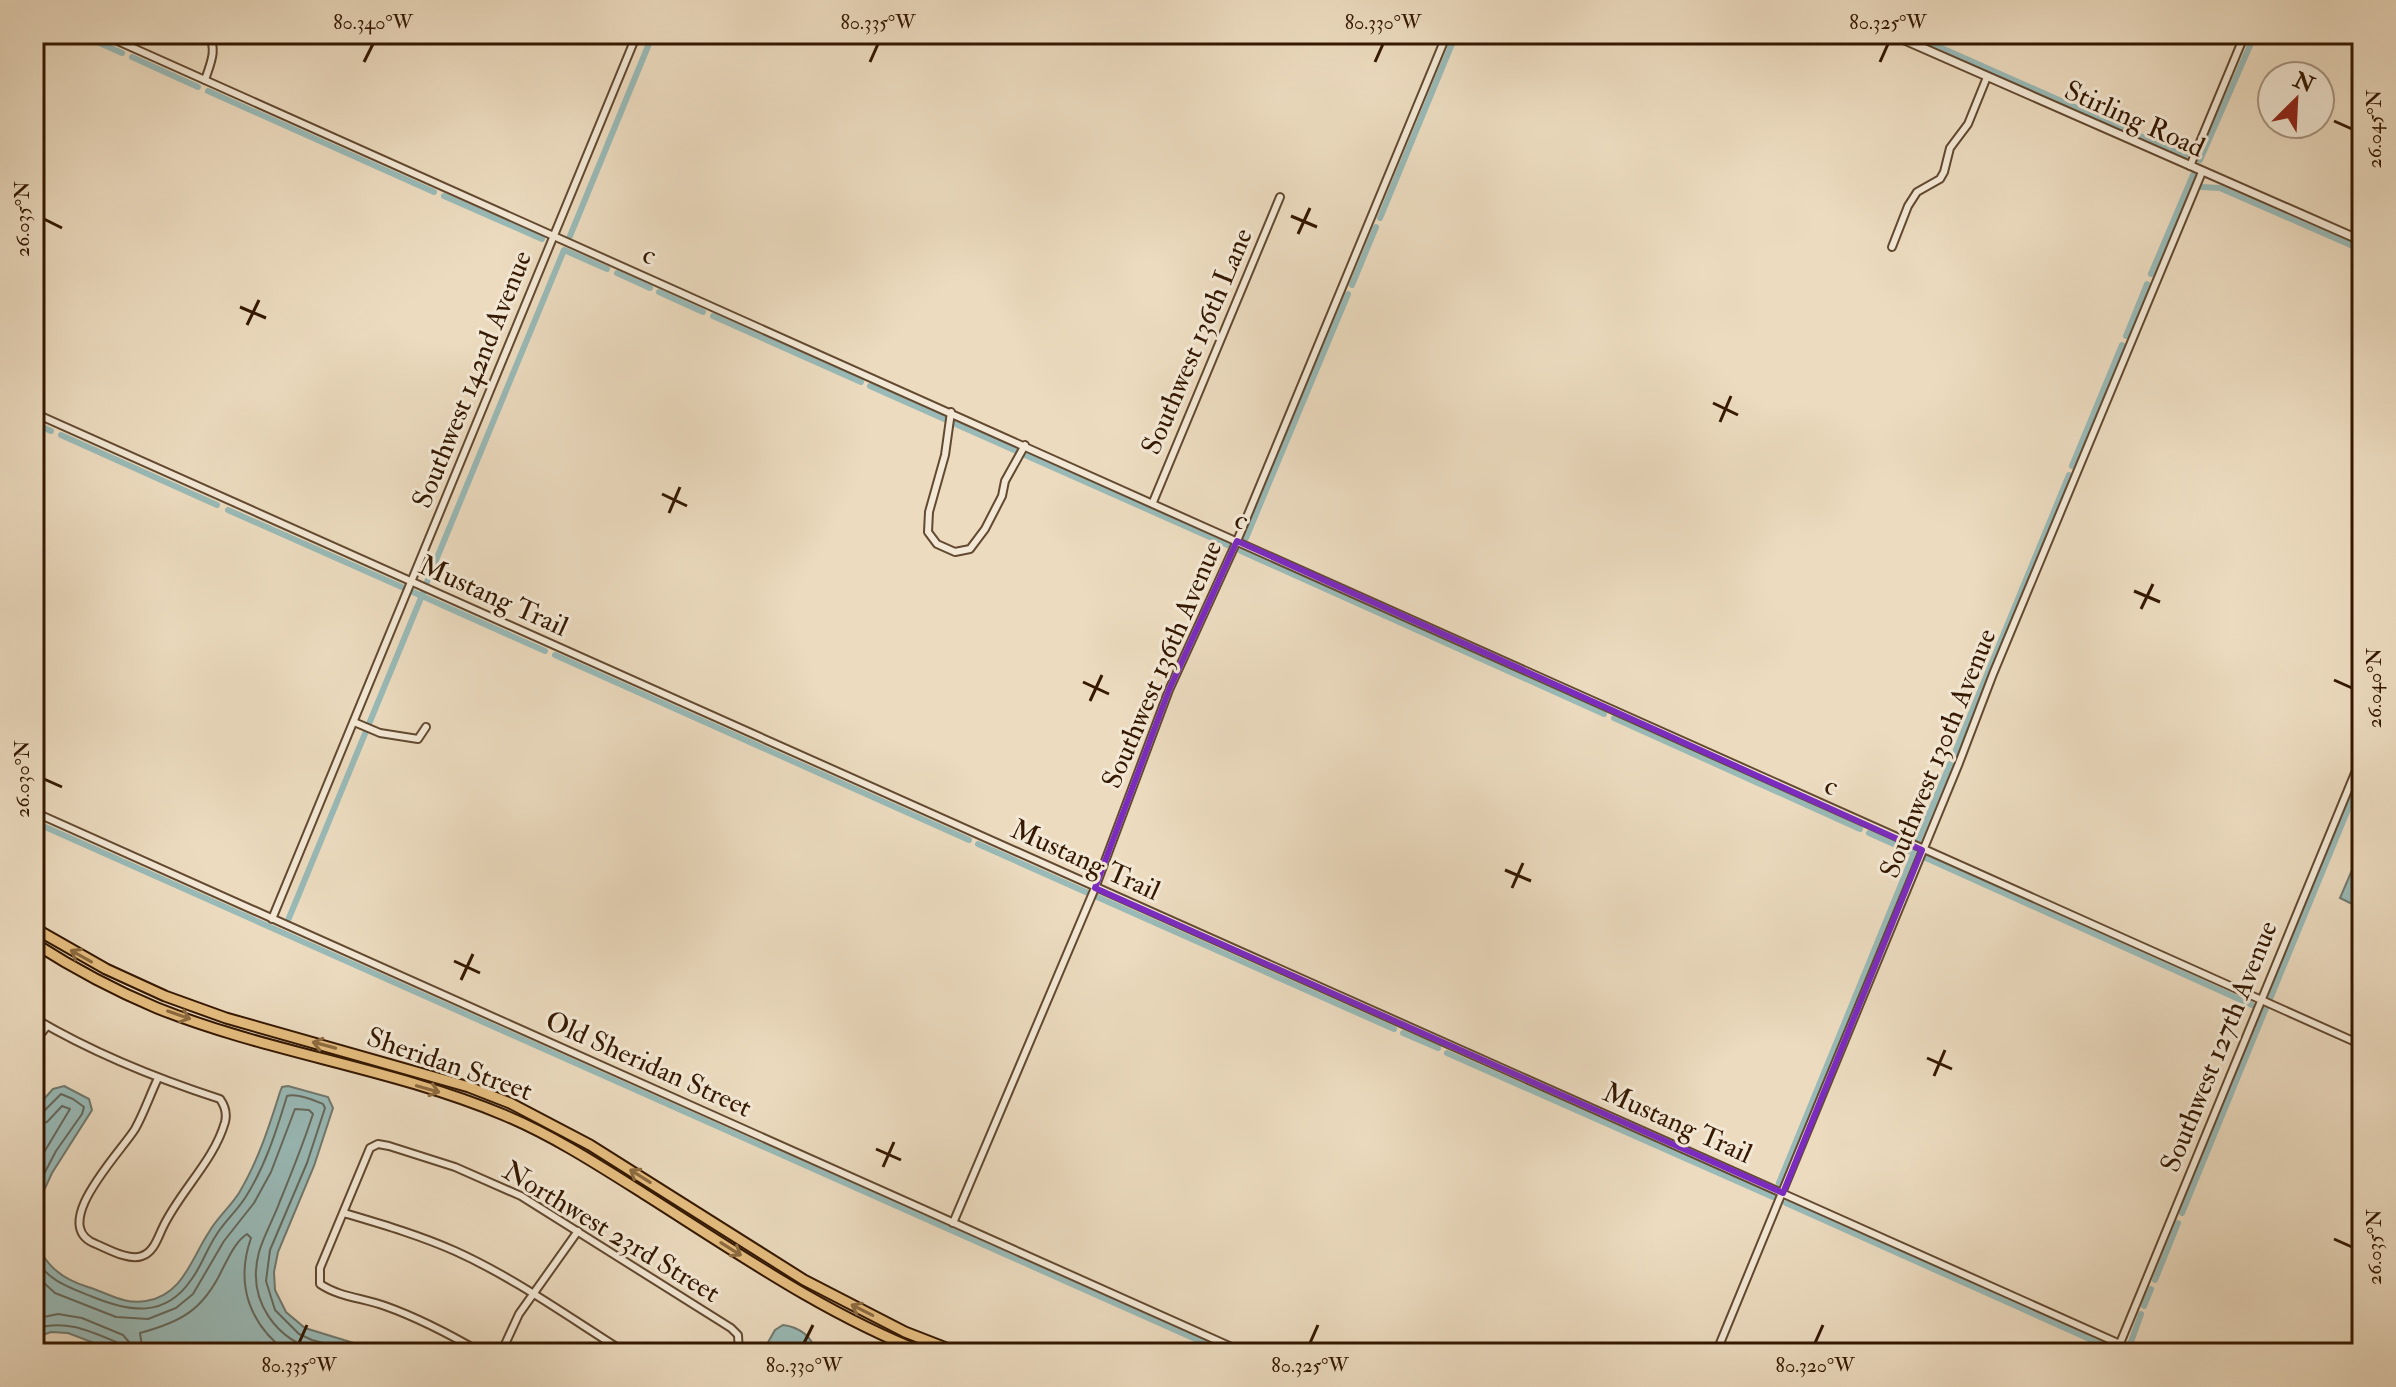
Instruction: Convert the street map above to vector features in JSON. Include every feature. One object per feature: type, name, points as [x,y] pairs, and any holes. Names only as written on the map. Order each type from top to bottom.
[{"type":"main road","name":"Sheridan Street","points":[[34,928],[106,969],[165,996],[226,1018],[469,1087],[522,1109],[590,1145],[804,1280],[905,1332],[959,1353]]},
{"type":"main road","name":"Sheridan Street","points":[[34,943],[99,981],[157,1008],[220,1030],[461,1098],[505,1115],[582,1155],[797,1291],[899,1348],[925,1353]]},
{"type":"street","name":"c","points":[[102,34],[951,414],[1021,451],[1153,502],[2362,1045]]},
{"type":"street","points":[[205,80],[214,50],[208,34]]},
{"type":"street","name":"Southwest 142nd Avenue","points":[[272,919],[637,34]]},
{"type":"street","name":"Southwest 136th Avenue","points":[[953,1223],[1095,888],[1169,690],[1237,541],[1447,34]]},
{"type":"street","name":"Stirling Road","points":[[1891,34],[2362,241]]},
{"type":"street","points":[[2190,166],[2245,34]]},
{"type":"street","points":[[1892,247],[1908,206],[1917,192],[1940,179],[1944,172],[1950,148],[1968,124],[1987,77]]},
{"type":"street","name":"Southwest 130th Avenue","points":[[1716,1353],[2202,172]]},
{"type":"street","name":"Southwest 136th Lane","points":[[1153,502],[1280,197]]},
{"type":"street","name":"Mustang Trail","points":[[34,413],[2120,1344]]},
{"type":"street","points":[[951,414],[945,455],[929,512],[928,532],[937,544],[955,552],[970,549],[985,529],[1021,451]]},
{"type":"street","points":[[354,722],[380,733],[418,739],[426,727]]},
{"type":"street","name":"Southwest 127th Avenue","points":[[2116,1353],[2362,756]]},
{"type":"street","name":"Old Sheridan Street","points":[[34,812],[1245,1353]]},
{"type":"street","points":[[34,1018],[95,1051],[158,1078],[220,1099],[225,1106],[226,1120],[208,1158],[173,1206],[152,1250],[142,1257],[127,1256],[88,1241],[80,1231],[78,1219],[95,1183],[135,1129],[158,1078]]},
{"type":"street","points":[[34,1042],[47,1026]]},
{"type":"street","name":"Northwest 23rd Street","points":[[344,1213],[370,1148],[378,1144],[455,1167],[521,1196],[738,1335],[739,1353]]},
{"type":"street","points":[[482,1353],[442,1330],[384,1306],[330,1291],[320,1284],[320,1268],[344,1213],[402,1230],[456,1251],[626,1353]]},
{"type":"street","points":[[501,1353],[519,1314],[578,1231]]},
{"type":"street","points":[[899,1348],[905,1332]]},
{"type":"street","points":[[913,1351],[918,1337]]},
{"type":"highlighted area","points":[[1237,541],[1922,850],[1783,1193],[1095,888],[1169,690]]},
{"type":"water","points":[[2362,861],[2362,909],[2340,898],[2355,863]]},
{"type":"water","points":[[64,1086],[89,1099],[92,1110],[52,1173],[34,1221],[34,1110],[53,1089]]},
{"type":"water","points":[[282,1087],[328,1097],[333,1108],[314,1166],[278,1252],[274,1272],[275,1290],[286,1312],[305,1328],[386,1353],[120,1353],[68,1333],[51,1332],[34,1338],[34,1228],[45,1258],[67,1278],[123,1300],[138,1302],[159,1297],[185,1274],[212,1227],[239,1193],[257,1156]]},
{"type":"water","points":[[783,1325],[805,1334],[812,1342],[815,1353],[762,1353],[775,1330]]},
{"type":"waterway","points":[[79,34],[122,53]]},
{"type":"waterway","points":[[570,236],[653,34]]},
{"type":"waterway","points":[[1380,218],[1456,34]]},
{"type":"waterway","points":[[1910,34],[2185,156]]},
{"type":"waterway","points":[[2200,160],[2255,34]]},
{"type":"waterway","points":[[132,57],[198,87]]},
{"type":"waterway","points":[[208,91],[434,192]]},
{"type":"waterway","points":[[2151,274],[2193,175]]},
{"type":"waterway","points":[[2201,187],[2220,188],[2362,250]]},
{"type":"waterway","points":[[444,196],[542,239]]},
{"type":"waterway","points":[[1352,285],[1376,227]]},
{"type":"waterway","points":[[427,582],[564,250],[607,269]]},
{"type":"waterway","points":[[617,273],[650,288]]},
{"type":"waterway","points":[[2126,336],[2147,284]]},
{"type":"waterway","points":[[659,292],[703,312]]},
{"type":"waterway","points":[[1246,538],[1348,294]]},
{"type":"waterway","points":[[713,316],[861,382]]},
{"type":"waterway","points":[[2072,466],[2122,345]]},
{"type":"waterway","points":[[870,386],[1230,546]]},
{"type":"waterway","points":[[34,423],[51,431]]},
{"type":"waterway","points":[[61,435],[217,505]]},
{"type":"waterway","points":[[1954,755],[2069,475]]},
{"type":"waterway","points":[[228,510],[404,588]]},
{"type":"waterway","points":[[1241,551],[1604,714]]},
{"type":"waterway","points":[[413,592],[545,651]]},
{"type":"waterway","points":[[289,918],[423,593]]},
{"type":"waterway","points":[[555,655],[969,840]]},
{"type":"waterway","points":[[1614,718],[1860,829]]},
{"type":"waterway","points":[[1918,841],[1950,764]]},
{"type":"waterway","points":[[2270,999],[2362,775]]},
{"type":"waterway","points":[[34,822],[1227,1353]]},
{"type":"waterway","points":[[1779,1183],[1914,853],[1869,833]]},
{"type":"waterway","points":[[978,844],[1088,893]]},
{"type":"waterway","points":[[1926,858],[2252,1005]]},
{"type":"waterway","points":[[1095,896],[1394,1029]]},
{"type":"waterway","points":[[2182,1213],[2266,1008]]},
{"type":"waterway","points":[[1403,1033],[1438,1048]]},
{"type":"waterway","points":[[1447,1053],[1773,1197]]},
{"type":"waterway","points":[[1786,1203],[2112,1349]]},
{"type":"waterway","points":[[2155,1280],[2178,1223]]},
{"type":"waterway","points":[[2144,1306],[2151,1289]]},
{"type":"waterway","points":[[2127,1353],[2141,1314]]}]
